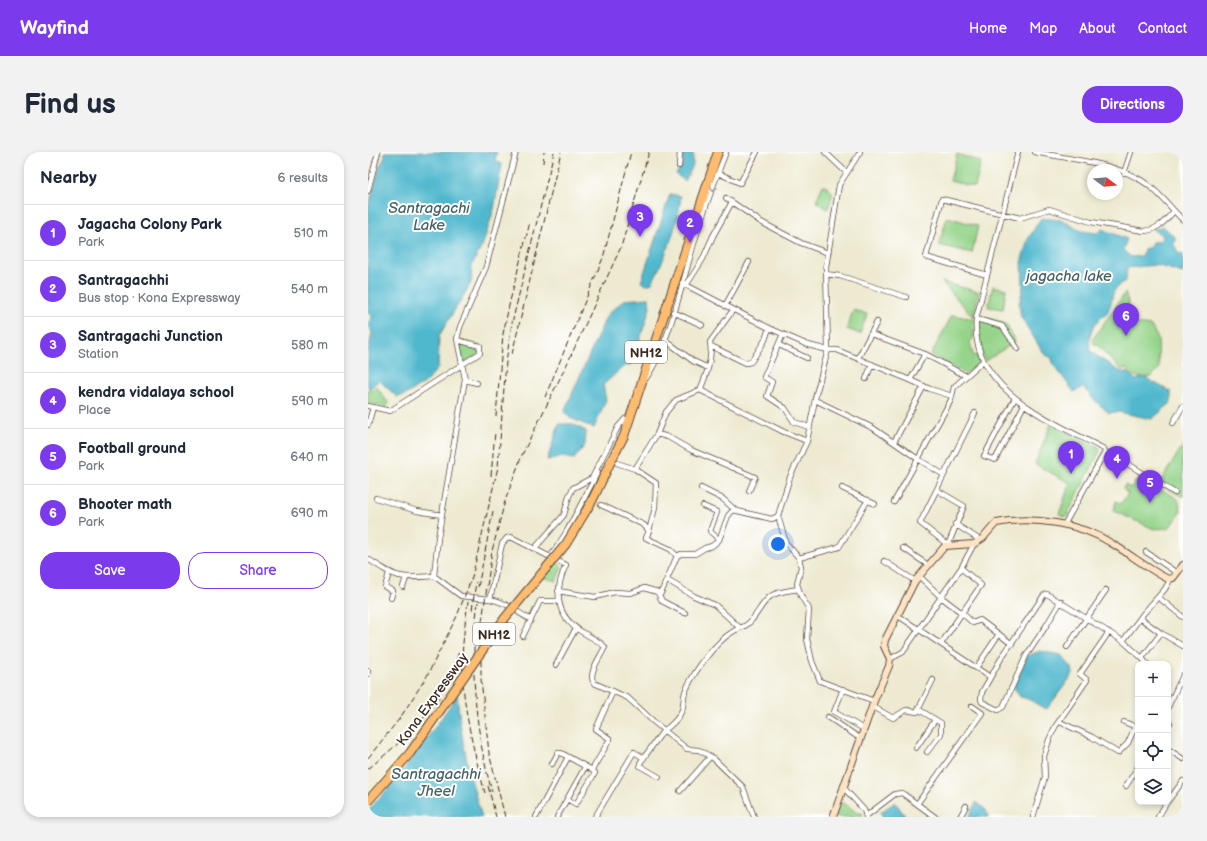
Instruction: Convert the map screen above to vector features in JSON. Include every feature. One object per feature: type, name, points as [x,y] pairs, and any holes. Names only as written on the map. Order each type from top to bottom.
[{"type":"highway","name":"Kona Expressway","points":[[617,449],[625,419],[713,152]]},
{"type":"highway","name":"Kona Expressway","points":[[368,801],[410,753],[506,618],[566,544],[592,501],[624,436],[666,296],[718,152]]},
{"type":"main road","points":[[832,817],[873,703],[889,666],[890,659],[884,643],[897,615],[917,579],[928,565],[948,545],[974,544],[980,540],[996,523],[1031,521],[1064,525],[1101,537],[1170,580],[1183,565]]},
{"type":"street","points":[[368,191],[378,152]]},
{"type":"street","points":[[434,576],[442,515],[465,380],[457,340],[460,327],[486,267],[516,152]]},
{"type":"street","points":[[679,166],[680,152]]},
{"type":"street","points":[[639,389],[651,372],[665,340],[673,312],[684,284],[697,233],[726,152]]},
{"type":"street","points":[[718,173],[740,183],[756,152]]},
{"type":"street","points":[[825,152],[847,173]]},
{"type":"street","points":[[860,152],[839,185],[828,252],[826,274],[828,350],[815,400],[807,441],[790,477],[778,516],[781,533],[786,543],[799,558],[801,567],[797,584],[809,609],[807,638],[812,661],[820,681],[873,703],[893,718],[906,710],[914,712],[918,709],[933,680]]},
{"type":"street","points":[[1018,152],[976,319],[974,336],[983,361],[996,382],[1024,405],[1104,449],[1105,452],[1120,459],[1175,493]]},
{"type":"street","points":[[1035,152],[1113,168],[1138,178],[1152,189],[1183,220]]},
{"type":"street","points":[[1124,173],[1131,152]]},
{"type":"street","points":[[726,198],[761,222],[801,243],[828,252]]},
{"type":"street","points":[[987,275],[926,257],[942,199],[1002,212],[1020,218],[1049,209],[1091,222],[1144,231],[1152,230],[1163,223],[1174,211]]},
{"type":"street","points":[[684,284],[704,259],[713,236],[732,202]]},
{"type":"street","points":[[725,306],[748,262]]},
{"type":"street","points":[[826,274],[862,283],[906,297]]},
{"type":"street","points":[[684,284],[769,328],[808,345],[828,350],[837,350],[952,396]]},
{"type":"street","points":[[636,469],[657,434],[666,412],[676,400],[700,390],[708,368],[710,342],[714,334],[733,310]]},
{"type":"street","points":[[673,312],[702,325]]},
{"type":"street","points":[[976,319],[1002,326],[1018,349]]},
{"type":"street","points":[[858,358],[877,322]]},
{"type":"street","points":[[710,346],[746,363],[751,362],[765,340],[769,328]]},
{"type":"street","points":[[784,334],[764,377],[772,382],[767,396],[785,408],[794,422],[809,427]]},
{"type":"street","points":[[871,334],[924,354],[966,376]]},
{"type":"street","points":[[368,425],[370,407],[390,411],[477,355],[481,349],[480,346],[457,340]]},
{"type":"street","points":[[665,340],[693,361],[708,368]]},
{"type":"street","points":[[779,344],[807,358]]},
{"type":"street","points":[[910,380],[924,354]]},
{"type":"street","points":[[894,502],[952,396],[954,388],[983,361]]},
{"type":"street","points":[[866,379],[872,364]]},
{"type":"street","points":[[465,380],[477,383]]},
{"type":"street","points":[[894,442],[924,386]]},
{"type":"street","points":[[700,390],[784,432],[807,441]]},
{"type":"street","points":[[1015,398],[984,456],[994,460],[1024,405]]},
{"type":"street","points":[[815,400],[873,428],[944,475]]},
{"type":"street","points":[[1173,423],[1183,406]]},
{"type":"street","points":[[937,490],[964,506],[955,524],[948,545],[920,523],[975,413]]},
{"type":"street","points":[[535,548],[564,515],[573,488],[592,478],[610,442],[625,419]]},
{"type":"street","points":[[657,434],[668,437],[691,450],[755,476],[749,491]]},
{"type":"street","points":[[551,556],[586,498],[610,442]]},
{"type":"street","points":[[1064,525],[1105,452]]},
{"type":"street","points":[[617,463],[636,469],[656,483],[655,508],[646,538],[670,548],[677,556]]},
{"type":"street","points":[[701,488],[723,499],[735,510],[772,519],[778,516]]},
{"type":"street","points":[[842,488],[875,504]]},
{"type":"street","points":[[376,498],[417,511],[442,515]]},
{"type":"street","points":[[799,558],[839,547],[868,500]]},
{"type":"street","points":[[601,505],[644,525],[649,532]]},
{"type":"street","points":[[703,506],[717,512],[710,531],[720,540]]},
{"type":"street","points":[[658,593],[661,593],[677,556],[681,554],[695,554],[712,546],[720,540],[728,516],[732,510],[735,510]]},
{"type":"street","points":[[955,524],[980,540]]},
{"type":"street","points":[[490,599],[504,541],[511,537],[551,556],[566,565],[559,582],[558,601],[561,609],[576,628],[600,642],[605,647],[591,675],[591,680],[594,683],[628,698],[663,730],[687,749],[699,750],[710,757],[743,787],[754,817]]},
{"type":"street","points":[[890,659],[903,652],[918,628],[961,568],[974,544]]},
{"type":"street","points":[[903,548],[928,565]]},
{"type":"street","points":[[1146,552],[1177,573]]},
{"type":"street","points":[[368,559],[389,573],[406,578],[434,576],[461,596],[504,602],[518,613],[530,619]]},
{"type":"street","points":[[884,561],[917,579],[973,623],[980,620],[1012,644]]},
{"type":"street","points":[[941,644],[981,585],[961,568]]},
{"type":"street","points":[[389,573],[386,587],[393,591],[391,598]]},
{"type":"street","points":[[403,587],[406,578]]},
{"type":"street","points":[[667,580],[694,596],[715,605],[740,628]]},
{"type":"street","points":[[1123,642],[1140,618],[1158,598],[1170,580]]},
{"type":"street","points":[[558,591],[595,597],[616,592],[631,593],[644,588],[658,593],[662,601],[685,613]]},
{"type":"street","points":[[659,777],[640,766],[640,763],[663,730],[668,728],[682,710],[684,694],[695,671],[726,637],[750,623],[770,597],[784,591],[799,589]]},
{"type":"street","points":[[1067,647],[1086,617],[1106,590]]},
{"type":"street","points":[[1061,601],[1026,656],[1003,707],[998,710],[982,702],[980,699],[990,677],[1044,595],[1047,594],[1061,601],[1109,632],[1144,661]]},
{"type":"street","points":[[1158,598],[1183,617]]},
{"type":"street","points":[[523,636],[540,601],[558,601]]},
{"type":"street","points":[[897,615],[990,677]]},
{"type":"street","points":[[1140,618],[1183,646]]},
{"type":"street","points":[[556,665],[576,628]]},
{"type":"street","points":[[1034,817],[1045,777],[1044,756],[1055,727],[1060,722],[1087,680],[1080,674],[1109,632]]},
{"type":"street","points":[[1142,658],[1161,633]]},
{"type":"street","points":[[976,668],[999,634]]},
{"type":"street","points":[[1171,701],[1183,675]]},
{"type":"street","points":[[842,689],[834,712],[864,730]]},
{"type":"street","points":[[592,770],[610,739],[596,729],[613,691]]},
{"type":"street","points":[[917,804],[982,713],[972,706]]},
{"type":"street","points":[[918,709],[941,723],[941,732],[927,752]]},
{"type":"street","points":[[828,717],[861,739]]},
{"type":"street","points":[[916,748],[935,720]]},
{"type":"street","points":[[1060,722],[1092,737],[1118,753],[1128,743],[1135,732]]},
{"type":"street","points":[[1124,722],[1134,726],[1135,728]]},
{"type":"street","points":[[1171,751],[1183,759]]},
{"type":"street","points":[[595,817],[634,752],[644,758]]},
{"type":"street","points":[[552,764],[558,753],[568,757],[595,773],[576,804],[567,799]]},
{"type":"street","points":[[536,817],[568,757]]},
{"type":"street","points":[[680,791],[710,757]]},
{"type":"street","points":[[557,817],[586,767]]},
{"type":"street","points":[[1126,786],[1137,769]]},
{"type":"street","points":[[1171,798],[1183,781]]},
{"type":"street","points":[[843,787],[864,810],[866,817],[895,794],[902,793],[935,817]]},
{"type":"street","points":[[1158,817],[1166,805]]},
{"type":"street","points":[[960,817],[966,806]]},
{"type":"green space","points":[[957,154],[981,162],[975,187],[950,181]]},
{"type":"green space","points":[[823,185],[833,193],[828,209],[818,203],[817,198]]},
{"type":"green space","points":[[947,217],[978,226],[972,253],[939,245]]},
{"type":"green space","points":[[942,282],[979,292],[973,317]]},
{"type":"green space","points":[[993,286],[1006,289],[1003,309],[988,307]]},
{"type":"green space","points":[[1125,293],[1129,304],[1128,323],[1151,326],[1158,339],[1159,368],[1151,377],[1141,378],[1129,374],[1128,369],[1120,369],[1097,345],[1094,344],[1092,340]]},
{"type":"green space","points":[[853,310],[867,314],[860,334],[847,329]]},
{"type":"green space","points":[[952,315],[974,319],[973,339],[970,342],[973,355],[980,357],[981,361],[966,374],[931,355]]},
{"type":"green space","points":[[977,318],[991,319],[1007,325],[1015,342],[985,361],[976,335]]},
{"type":"green space","points":[[458,341],[480,346],[480,353],[463,364]]},
{"type":"green space","points":[[376,386],[389,404],[386,407],[368,403],[368,389],[373,390]]},
{"type":"green space","points":[[1051,424],[1099,447],[1100,451],[1066,517],[1059,514],[1070,483],[1035,464]]},
{"type":"green space","points":[[1183,445],[1183,497],[1159,484]]},
{"type":"green space","points":[[1139,477],[1178,499],[1181,511],[1169,528],[1154,529],[1114,511],[1116,501],[1120,504],[1128,494],[1123,489],[1125,485],[1131,488]]},
{"type":"green space","points":[[555,560],[562,566],[556,581],[541,577]]},
{"type":"green space","points":[[843,802],[857,813],[862,813],[863,817],[837,817],[835,815]]},
{"type":"water","name":"Santragachi Lake","points":[[384,152],[497,152],[495,160],[502,164],[494,209],[483,244],[472,265],[471,283],[439,336],[438,368],[425,383],[405,395],[397,397],[379,380],[371,388],[368,387],[368,353],[372,333],[368,324],[372,316],[368,313],[368,208],[380,166],[385,157]]},
{"type":"water","points":[[683,152],[693,152],[693,165],[685,181],[676,174],[683,165]]},
{"type":"water","points":[[670,194],[681,196],[674,230],[667,252],[652,283],[646,285],[641,282]]},
{"type":"water","name":"jagacha lake","points":[[1041,218],[1062,220],[1081,231],[1098,233],[1102,229],[1127,239],[1123,250],[1131,257],[1142,256],[1144,249],[1150,247],[1152,242],[1160,241],[1163,235],[1153,230],[1163,226],[1176,238],[1173,243],[1179,254],[1183,253],[1183,273],[1156,265],[1127,268],[1126,281],[1120,284],[1114,291],[1108,311],[1091,331],[1090,351],[1119,371],[1129,373],[1136,380],[1144,377],[1171,392],[1171,403],[1152,419],[1118,412],[1109,413],[1094,400],[1083,387],[1074,392],[1053,364],[1052,358],[1044,354],[1021,317],[1019,304],[1023,287],[1022,259],[1028,239]]},
{"type":"water","points":[[649,298],[650,308],[632,364],[623,367],[603,385],[606,400],[594,428],[570,418],[564,412],[607,315],[624,300]]},
{"type":"water","points":[[559,424],[573,424],[586,431],[585,445],[574,459],[561,457],[547,460]]},
{"type":"water","points":[[1040,651],[1061,655],[1072,668],[1073,674],[1047,709],[1020,697],[1014,687],[1027,656]]},
{"type":"water","name":"Santragachhi Jheel","points":[[457,695],[466,757],[482,817],[368,817],[368,811],[415,755]]},
{"type":"water","points":[[895,802],[906,817],[882,817],[881,812]]},
{"type":"water","points":[[976,802],[984,808],[989,817],[969,817]]},
{"type":"railway","points":[[543,163],[544,152]]},
{"type":"railway","points":[[368,758],[400,718],[427,676],[457,616],[472,577],[498,467],[506,362],[512,323],[554,152]]},
{"type":"railway","points":[[512,354],[561,152]]},
{"type":"railway","points":[[545,397],[603,258],[631,152]]},
{"type":"railway","points":[[505,817],[489,753],[481,679],[481,629],[492,551],[505,501],[522,455],[568,362],[621,247],[649,152]]},
{"type":"railway","points":[[496,416],[503,334],[530,222]]},
{"type":"railway","points":[[491,476],[495,432]]},
{"type":"railway","points":[[478,587],[493,511]]},
{"type":"railway","points":[[472,610],[476,582]]},
{"type":"railway","points":[[468,602],[462,666],[464,698],[485,793]]},
{"type":"railway","points":[[478,602],[474,650],[475,698],[481,745],[492,792]]},
{"type":"railway","points":[[368,769],[412,731],[424,718],[444,689],[459,651]]},
{"type":"railway","points":[[488,786],[496,817]]},
{"type":"place","name":"Santragachi Junction","points":[[640,237]]},
{"type":"place","name":"Santragachhi","points":[[690,243]]},
{"type":"place","name":"Bhooter math","points":[[1126,336]]},
{"type":"place","name":"Jagacha Colony Park","points":[[1071,474]]},
{"type":"place","name":"kendra vidalaya school","points":[[1117,479]]},
{"type":"place","name":"Football ground","points":[[1150,503]]}]
